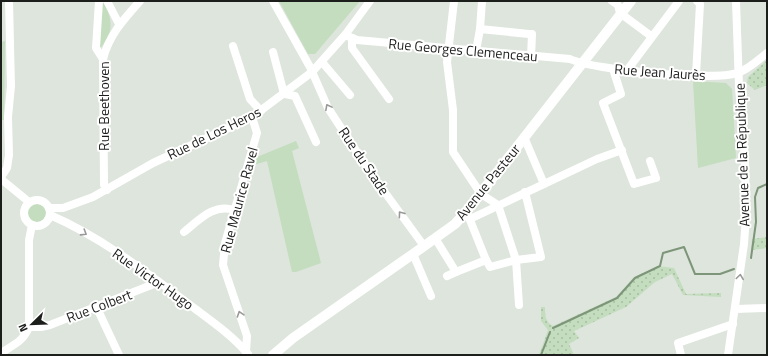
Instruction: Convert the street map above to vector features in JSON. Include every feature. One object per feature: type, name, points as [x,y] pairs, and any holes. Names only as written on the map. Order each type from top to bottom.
[{"type":"main road","name":"Avenue Pasteur","points":[[273,355],[293,338],[468,216],[481,194],[630,1]]},
{"type":"street","points":[[9,1],[11,86],[8,117],[9,156],[7,168],[1,178],[30,202]]},
{"type":"street","points":[[99,1],[96,48],[103,59]]},
{"type":"street","points":[[107,1],[119,24]]},
{"type":"street","name":"Rue Beethoven","points":[[106,190],[104,182],[103,59],[106,45],[119,24],[140,1]]},
{"type":"street","name":"Rue du Stade","points":[[273,1],[312,72],[328,108],[370,172],[424,246]]},
{"type":"street","name":"Rue de Los Heros","points":[[50,212],[55,209],[70,207],[106,190],[153,163],[252,117],[285,94],[312,72],[348,36],[370,1]]},
{"type":"street","points":[[454,1],[450,48],[447,62],[453,110],[453,152],[481,194],[498,205],[516,260],[519,306]]},
{"type":"street","points":[[476,51],[480,29],[482,1]]},
{"type":"street","points":[[612,1],[618,5],[620,13],[651,36]]},
{"type":"street","points":[[628,69],[651,36],[679,1]]},
{"type":"street","points":[[696,76],[700,4],[697,1]]},
{"type":"street","name":"Avenue de la République","points":[[728,355],[736,308],[746,216],[745,161],[738,73],[736,1]]},
{"type":"street","points":[[480,29],[532,34],[531,57]]},
{"type":"street","points":[[348,36],[352,48],[389,99]]},
{"type":"street","name":"Rue Georges Clemenceau","points":[[348,36],[531,57],[570,60],[582,64]]},
{"type":"street","points":[[233,46],[250,99],[261,111]]},
{"type":"street","points":[[272,52],[285,94],[294,96],[316,142]]},
{"type":"street","points":[[738,73],[767,53]]},
{"type":"street","points":[[322,62],[350,95]]},
{"type":"street","name":"Rue Jean Jaurès","points":[[582,64],[613,69],[628,69],[696,76],[728,75],[738,73]]},
{"type":"street","points":[[613,69],[621,94],[603,103],[634,184],[656,178],[650,161]]},
{"type":"street","name":"Rue Maurice Ravel","points":[[247,354],[247,336],[224,265],[225,243],[257,133],[252,117]]},
{"type":"street","points":[[524,137],[544,184]]},
{"type":"street","points":[[525,192],[541,257],[516,260],[490,267],[468,216],[498,205],[525,192],[597,159],[622,150]]},
{"type":"street","points":[[41,200],[50,212],[43,224],[32,225],[26,220],[24,212],[30,202],[41,200]]},
{"type":"street","points":[[69,224],[70,207]]},
{"type":"street","points":[[184,232],[212,211],[226,208],[234,210]]},
{"type":"street","name":"Rue Victor Hugo","points":[[50,212],[142,268],[221,329],[247,354]]},
{"type":"street","points":[[2,353],[21,341],[26,335],[29,327],[29,240],[32,225]]},
{"type":"street","points":[[435,238],[456,272]]},
{"type":"street","points":[[413,254],[431,296]]},
{"type":"street","points":[[447,276],[486,260]]},
{"type":"street","name":"Rue Colbert","points":[[29,327],[50,326],[96,306],[159,282]]},
{"type":"street","points":[[96,306],[119,355]]},
{"type":"street","points":[[736,308],[767,308]]},
{"type":"street","points":[[680,355],[678,343],[733,324]]},
{"type":"green space","points":[[279,1],[360,1],[315,54],[308,54]]},
{"type":"green space","points":[[101,3],[105,3],[109,15],[110,31],[105,42],[101,47],[99,47]]},
{"type":"green space","points":[[5,41],[4,120],[1,120],[1,42]]},
{"type":"green space","points":[[767,60],[767,85],[755,90],[747,83],[748,77]]},
{"type":"green space","points":[[693,81],[726,83],[732,89],[736,158],[698,168]]},
{"type":"green space","points":[[296,141],[299,148],[292,151],[321,263],[292,272],[267,161],[253,165],[257,157]]},
{"type":"green space","points":[[37,204],[43,207],[46,213],[43,219],[37,222],[31,219],[28,213],[31,207]]},
{"type":"green space","points":[[767,237],[767,248],[751,250],[752,239]]},
{"type":"green space","points":[[658,266],[674,268],[686,294],[721,293],[721,297],[683,295],[672,274],[655,282],[626,307],[574,331],[579,338],[569,344],[574,355],[539,355],[548,330],[541,321],[541,307],[545,307],[545,315],[547,320],[553,326],[616,297],[634,277]]},
{"type":"waterway","points":[[751,258],[756,222],[755,197],[758,188],[767,184]]},
{"type":"waterway","points":[[553,328],[617,298],[635,278],[660,266],[663,253],[684,247],[695,274],[720,274],[734,269]]},
{"type":"waterway","points":[[541,355],[550,332]]}]
